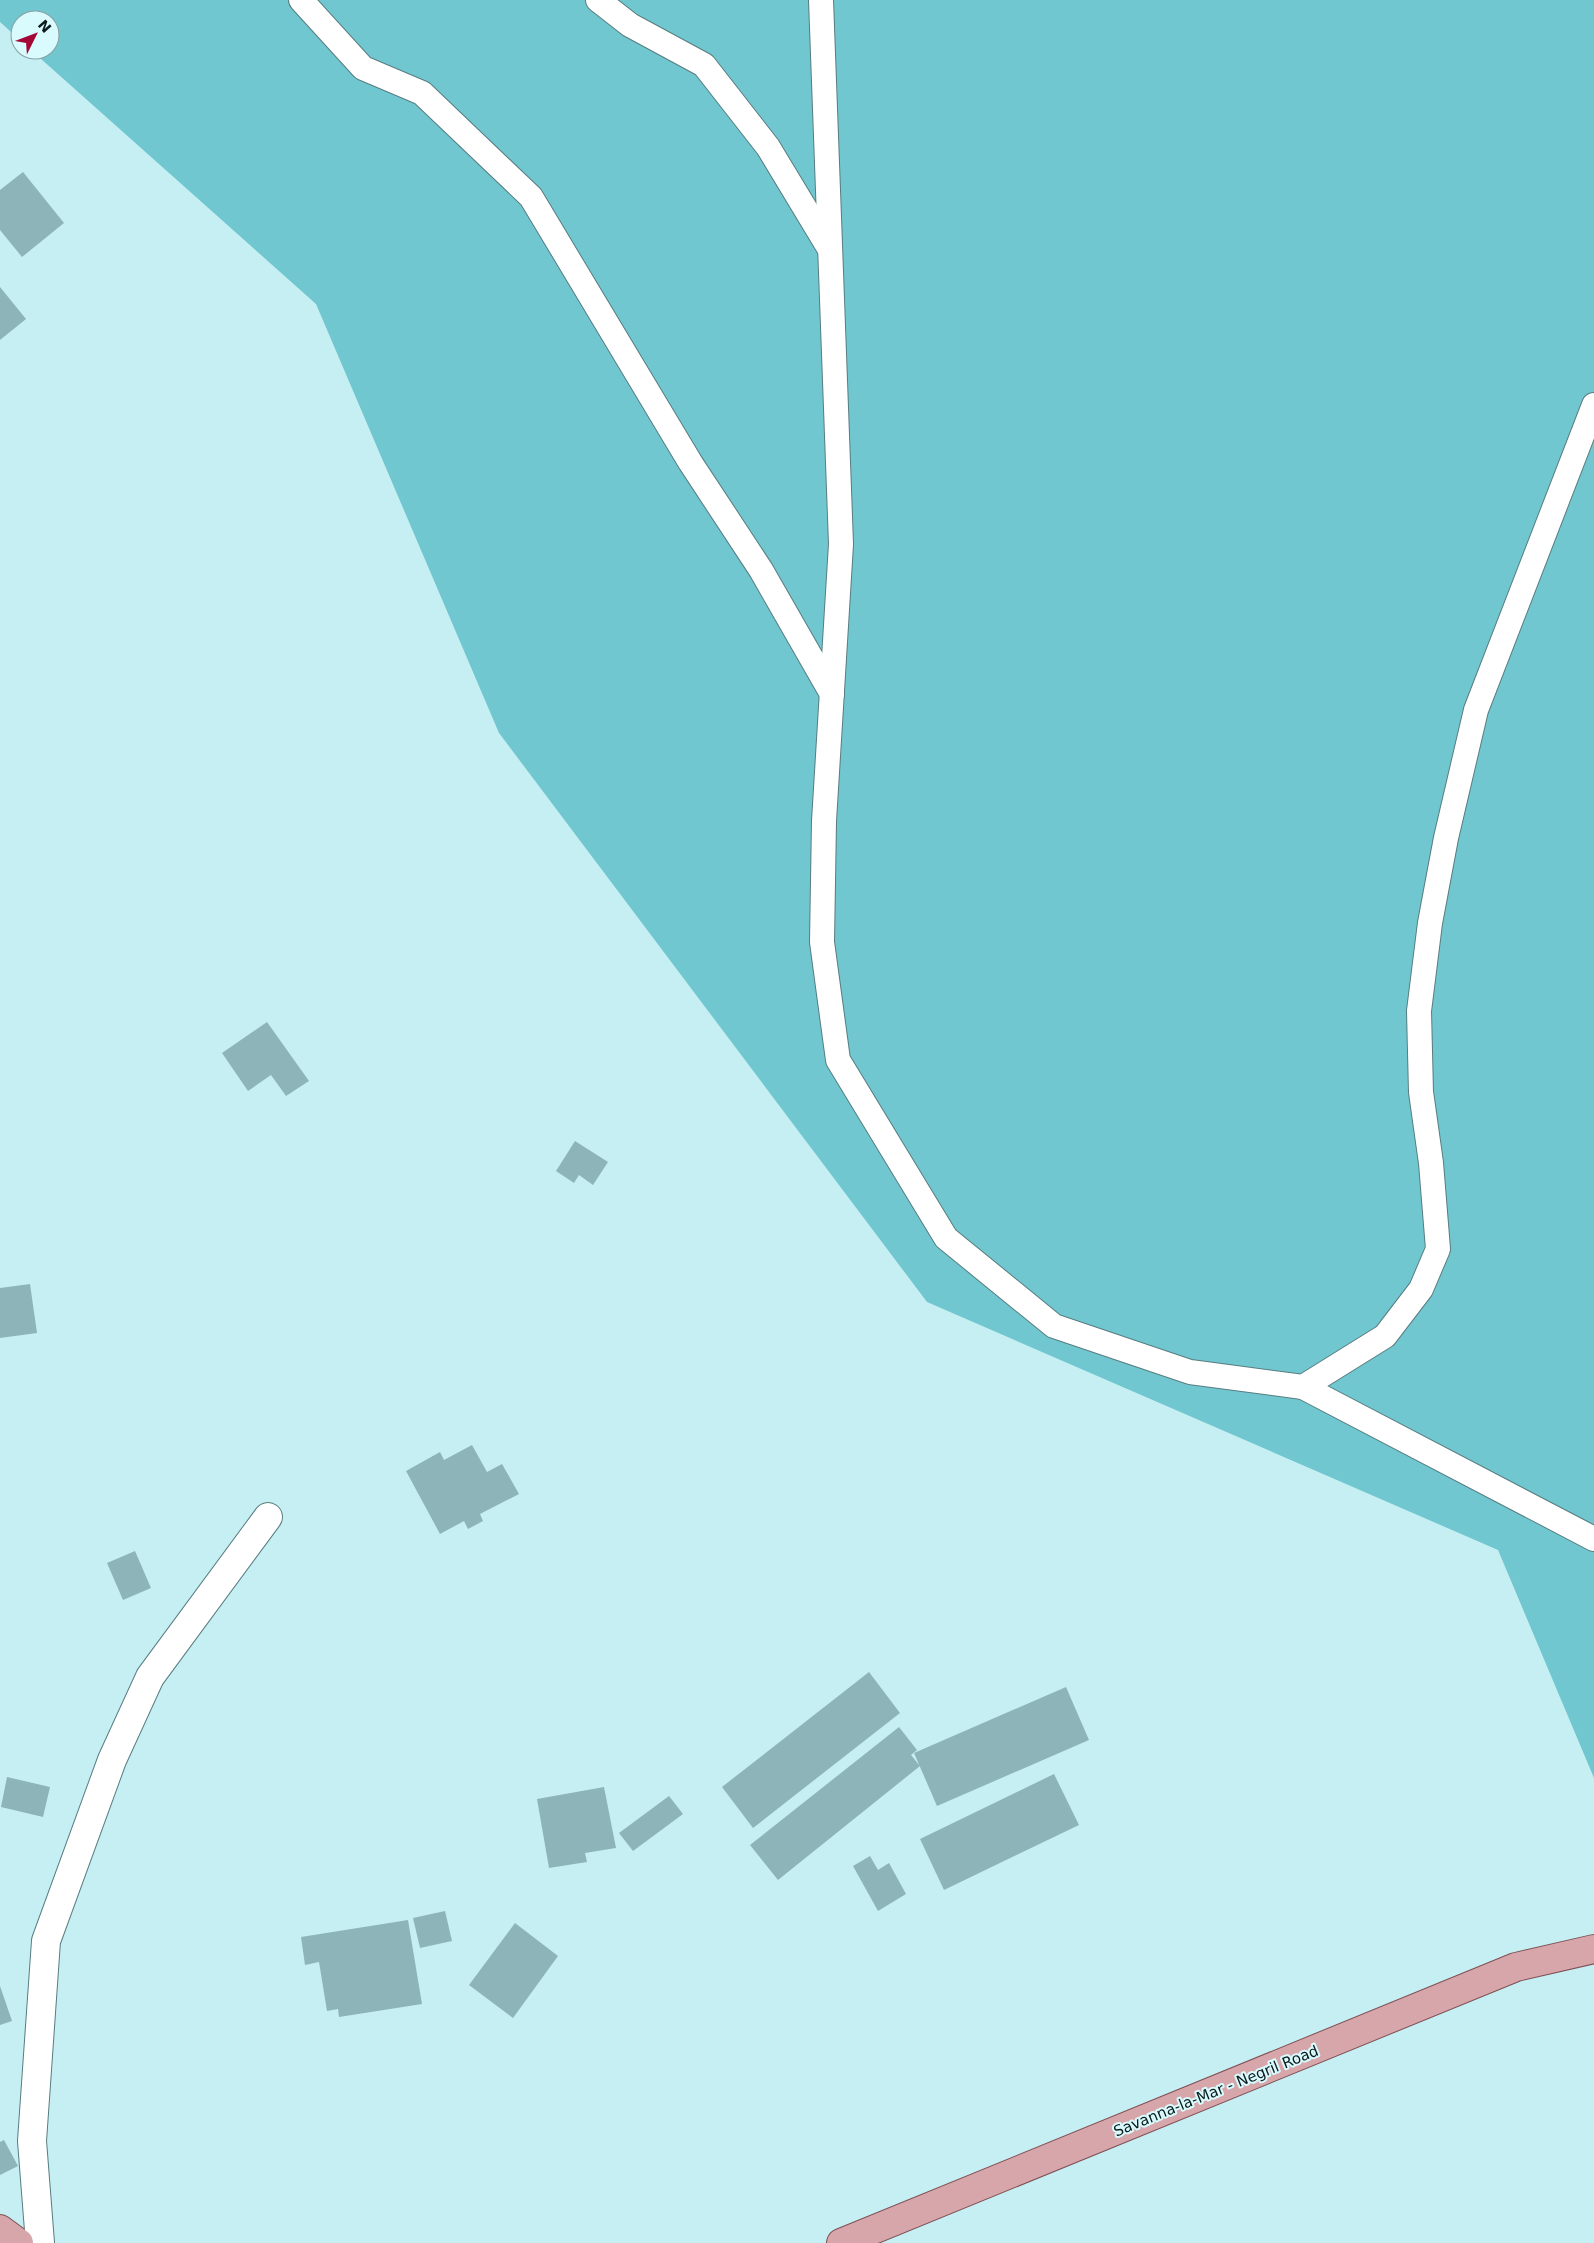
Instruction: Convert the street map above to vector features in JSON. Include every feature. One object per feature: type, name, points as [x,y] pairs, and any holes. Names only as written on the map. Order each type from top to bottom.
[{"type":"main road","name":"Savanna-la-Mar - Negril Road","points":[[840,2243],[1516,1967],[1594,1949]]},
{"type":"main road","points":[[0,2229],[19,2243]]},
{"type":"street","points":[[40,2243],[32,2141],[46,1941],[112,1760],[150,1677],[268,1517]]},
{"type":"lane","points":[[301,0],[363,68],[422,93],[531,197],[690,462],[761,570],[832,694]]},
{"type":"lane","points":[[598,0],[630,25],[704,65],[768,146],[830,249]]},
{"type":"lane","points":[[821,0],[842,544],[824,821],[822,942],[838,1060],[946,1238],[1054,1326],[1190,1372],[1304,1387],[1594,1539]]},
{"type":"lane","points":[[1304,1387],[1385,1336],[1421,1289],[1438,1249],[1431,1163],[1421,1092],[1419,1011],[1430,923],[1446,838],[1476,710],[1594,405]]},
{"type":"shaded area","points":[[0,0],[1594,0],[1594,1778],[1498,1550],[927,1302],[499,733],[316,304],[42,60],[60,60],[60,10],[10,10],[10,31],[0,22]]},
{"type":"building","points":[[23,172],[64,223],[22,257],[0,230],[0,190]]},
{"type":"building","points":[[0,287],[26,319],[0,340]]},
{"type":"building","points":[[267,1022],[309,1081],[286,1096],[271,1075],[248,1091],[222,1053]]},
{"type":"building","points":[[575,1141],[608,1162],[593,1185],[579,1175],[574,1183],[556,1171]]},
{"type":"building","points":[[30,1284],[37,1333],[0,1338],[0,1288]]},
{"type":"building","points":[[472,1445],[487,1472],[502,1464],[519,1494],[480,1514],[483,1521],[468,1529],[464,1521],[440,1534],[406,1471],[440,1452],[444,1460]]},
{"type":"building","points":[[135,1551],[151,1588],[123,1600],[107,1563]]},
{"type":"building","points":[[869,1672],[900,1713],[753,1828],[722,1787]]},
{"type":"building","points":[[1066,1687],[1089,1740],[937,1806],[914,1753]]},
{"type":"building","points":[[899,1727],[917,1750],[911,1755],[920,1766],[778,1880],[750,1845]]},
{"type":"building","points":[[1054,1774],[1079,1825],[944,1890],[920,1839]]},
{"type":"building","points":[[7,1777],[50,1787],[43,1817],[1,1807]]},
{"type":"building","points":[[604,1787],[616,1848],[585,1853],[587,1862],[549,1868],[537,1799]]},
{"type":"building","points":[[669,1796],[683,1814],[633,1851],[619,1833]]},
{"type":"building","points":[[870,1856],[878,1870],[889,1863],[906,1894],[878,1911],[853,1866]]},
{"type":"building","points":[[445,1911],[452,1941],[420,1948],[413,1918]]},
{"type":"building","points":[[408,1920],[422,2004],[339,2017],[338,2009],[327,2011],[319,1962],[305,1965],[301,1937]]},
{"type":"building","points":[[515,1923],[558,1956],[513,2018],[469,1985]]},
{"type":"building","points":[[0,1986],[12,2021],[0,2025]]},
{"type":"building","points":[[4,2140],[18,2166],[0,2175],[0,2142]]}]
